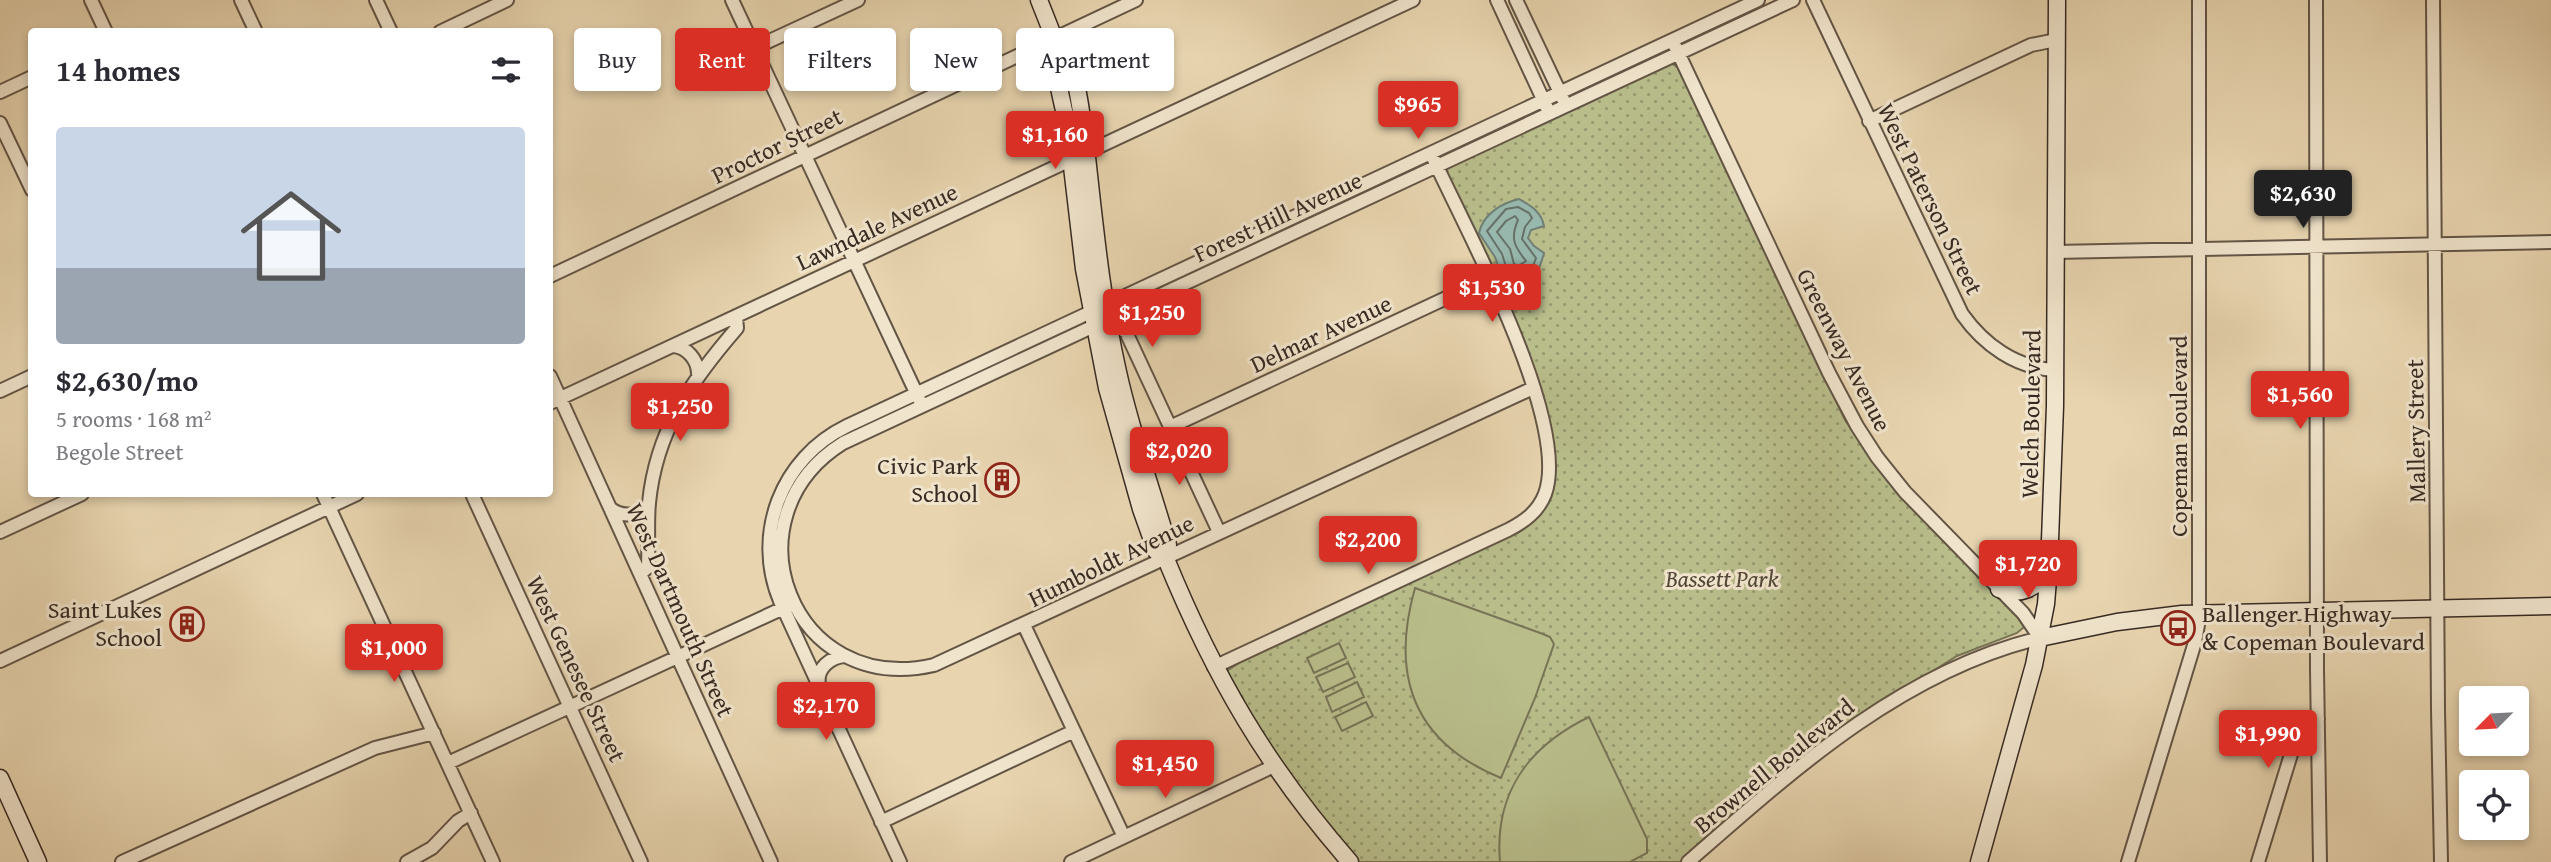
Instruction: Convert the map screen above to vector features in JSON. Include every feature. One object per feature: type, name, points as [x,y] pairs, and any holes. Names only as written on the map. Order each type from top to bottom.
[{"type":"main road","points":[[1039,0],[1050,28]]},
{"type":"main road","name":"Welch Boulevard","points":[[1979,862],[2012,749],[2040,638],[2049,567],[2055,370],[2057,0]]},
{"type":"main road","points":[[1077,91],[1081,246],[1154,546],[1161,557],[1166,559],[1214,667],[1275,766],[1346,860]]},
{"type":"main road","points":[[1999,589],[2017,593],[2028,589],[2043,578],[2049,567]]},
{"type":"main road","points":[[2040,638],[2125,621],[2200,614],[2551,606]]},
{"type":"main road","points":[[2,785],[38,862]]},
{"type":"street","points":[[91,0],[104,28]]},
{"type":"street","points":[[241,0],[254,28]]},
{"type":"street","points":[[376,0],[389,28]]},
{"type":"street","points":[[448,28],[506,0]]},
{"type":"street","points":[[732,0],[745,28]]},
{"type":"street","points":[[770,41],[859,0]]},
{"type":"street","name":"Proctor Street","points":[[1076,28],[1136,0]]},
{"type":"street","name":"Lawndale Avenue","points":[[555,401],[1413,0]]},
{"type":"street","points":[[1497,0],[1550,113]]},
{"type":"street","points":[[1516,0],[1566,106]]},
{"type":"street","name":"Forest Hill Avenue","points":[[788,606],[782,538],[791,503],[805,477],[822,458],[843,443],[981,379],[1100,316],[1165,277],[1758,0]]},
{"type":"street","name":"Forest Hill Avenue","points":[[788,606],[771,575],[769,542],[772,517],[785,483],[802,459],[830,435],[976,366],[1100,316],[1171,291],[1793,0]]},
{"type":"street","name":"West Paterson Street","points":[[1813,0],[1962,314],[1978,333],[2007,356],[2029,366],[2055,370]]},
{"type":"street","name":"Copeman Boulevard","points":[[2128,862],[2195,642],[2200,614],[2199,0]]},
{"type":"street","points":[[2316,0],[2320,862]]},
{"type":"street","name":"Mallery Street","points":[[2433,0],[2441,862]]},
{"type":"street","name":"Greenway Avenue","points":[[1672,40],[1850,415],[1877,457],[1905,492],[2028,620],[2040,638]]},
{"type":"street","points":[[1869,121],[2031,45],[2056,40]]},
{"type":"street","name":"Proctor Street","points":[[553,275],[1016,56]]},
{"type":"street","points":[[0,92],[28,79]]},
{"type":"street","points":[[770,80],[922,406]]},
{"type":"street","points":[[0,123],[28,182]]},
{"type":"street","points":[[1214,667],[1508,530],[1526,520],[1539,505],[1547,487],[1549,464],[1542,419],[1520,348],[1430,153]]},
{"type":"street","points":[[1269,229],[1275,242]]},
{"type":"street","points":[[2056,252],[2551,242]]},
{"type":"street","points":[[1165,277],[1171,291]]},
{"type":"street","name":"Delmar Avenue","points":[[1170,427],[1489,278]]},
{"type":"street","points":[[640,574],[646,571],[649,565],[649,505],[655,468],[667,432],[676,410],[698,374],[737,328],[736,316]]},
{"type":"street","points":[[1100,316],[1126,332],[1219,532]]},
{"type":"street","points":[[673,346],[680,346],[688,352],[696,362],[698,374]]},
{"type":"street","points":[[976,366],[981,379]]},
{"type":"street","points":[[0,391],[28,378]]},
{"type":"street","name":"Humboldt Avenue","points":[[788,606],[815,634],[845,656],[880,668],[917,669],[949,660],[1533,388]]},
{"type":"street","name":"West Dartmouth Street","points":[[555,401],[610,508],[771,862]]},
{"type":"street","points":[[0,532],[76,497]]},
{"type":"street","points":[[324,497],[493,862]]},
{"type":"street","points":[[0,661],[351,497]]},
{"type":"street","name":"West Genesee Street","points":[[473,497],[641,862]]},
{"type":"street","points":[[610,508],[618,514],[627,515],[640,512],[649,505]]},
{"type":"street","points":[[448,763],[788,606],[819,684],[900,862]]},
{"type":"street","points":[[1024,625],[1124,837]]},
{"type":"street","name":"Brownell Boulevard","points":[[1688,862],[1808,759],[1864,720],[1955,668],[1999,650],[2040,638]]},
{"type":"street","points":[[819,684],[819,673],[825,665],[845,656]]},
{"type":"street","points":[[2258,862],[2295,738],[2306,722],[2318,719]]},
{"type":"street","points":[[881,822],[1074,731]]},
{"type":"street","points":[[122,862],[375,748],[434,733]]},
{"type":"street","points":[[1071,862],[1275,766]]},
{"type":"street","points":[[407,862],[432,848],[455,823],[471,813]]},
{"type":"green space","name":"Bassett Park","points":[[1671,63],[1679,68],[1845,420],[1897,493],[2024,627],[2017,633],[1957,656],[1849,724],[1765,787],[1680,862],[1358,862],[1276,758],[1227,671],[1246,658],[1519,532],[1544,509],[1553,484],[1552,455],[1534,373],[1519,330],[1460,207],[1447,170],[1450,166]]},
{"type":"green space","points":[[1415,588],[1543,634],[1550,637],[1554,644],[1535,698],[1501,778],[1471,763],[1447,746],[1429,725],[1416,702],[1408,677],[1406,650],[1408,620]]},
{"type":"green space","points":[[1339,643],[1346,658],[1314,673],[1307,658]]},
{"type":"green space","points":[[1348,663],[1355,677],[1323,692],[1316,677]]},
{"type":"green space","points":[[1357,682],[1364,697],[1332,712],[1326,697]]},
{"type":"green space","points":[[1366,702],[1373,716],[1342,731],[1335,717]]},
{"type":"green space","points":[[1589,717],[1647,839],[1647,853],[1630,862],[1500,862],[1503,814],[1520,775],[1533,757],[1549,742]]},
{"type":"water","points":[[1519,199],[1541,216],[1544,226],[1531,230],[1528,238],[1544,253],[1535,275],[1512,283],[1502,277],[1495,257],[1479,233],[1481,226],[1494,210]]},
{"type":"place","name":"Civic Park School","points":[[1002,480]]},
{"type":"place","name":"Saint Lukes School","points":[[187,624]]},
{"type":"place","name":"Ballenger Highway & Copeman Boulevard","points":[[2178,628]]}]
